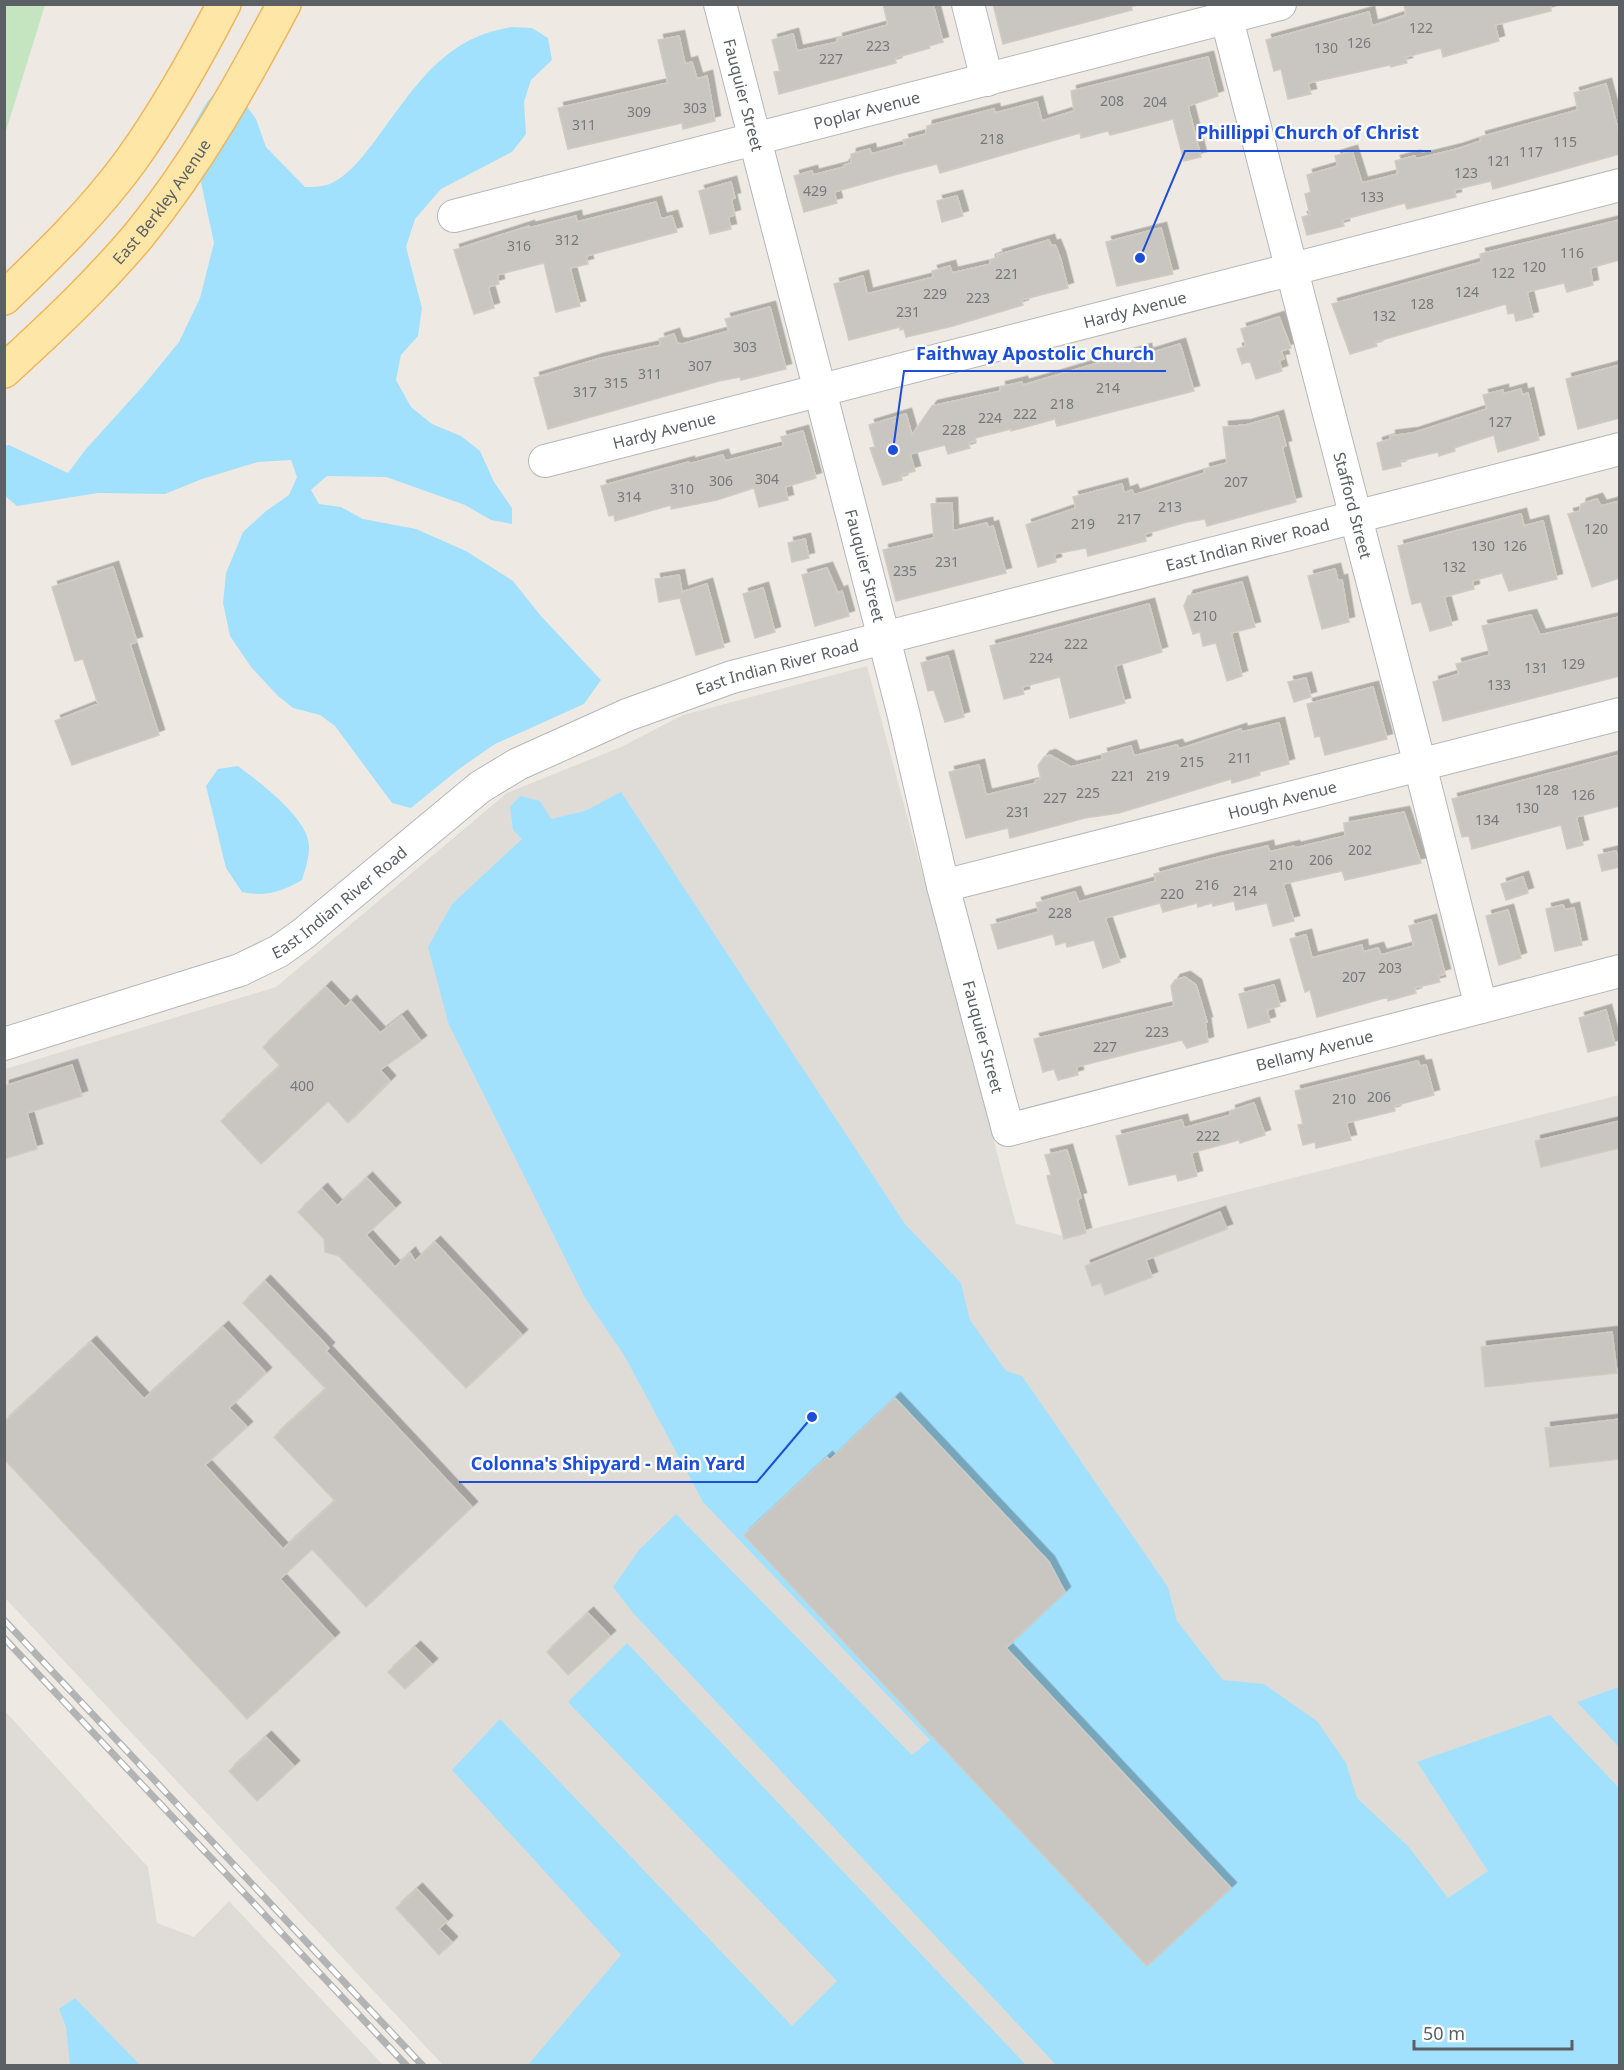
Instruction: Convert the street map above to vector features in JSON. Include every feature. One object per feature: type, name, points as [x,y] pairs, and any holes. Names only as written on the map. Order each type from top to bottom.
[{"type":"main road","points":[[4,298],[82,220],[130,160],[164,111],[224,4]]},
{"type":"main road","name":"East Berkley Avenue","points":[[4,371],[81,298],[138,236],[174,189],[238,90],[279,13]]},
{"type":"street","name":"Fauquier Street","points":[[720,4],[883,638],[943,886],[1008,1130]]},
{"type":"street","points":[[968,4],[987,80]]},
{"type":"street","name":"Poplar Avenue","points":[[454,216],[987,80],[1225,11],[1280,4]]},
{"type":"street","name":"Stafford Street","points":[[1225,11],[1420,765],[1480,1007]]},
{"type":"street","name":"Hardy Avenue","points":[[545,461],[1620,185]]},
{"type":"street","name":"East Indian River Road","points":[[4,1044],[240,970],[279,951],[303,934],[480,787],[518,764],[627,715],[732,677],[1620,449]]},
{"type":"street","name":"Hough Avenue","points":[[943,886],[1620,714]]},
{"type":"street","name":"Bellamy Avenue","points":[[1008,1130],[1620,971]]},
{"type":"shaded area","points":[[867,666],[1016,1224],[1064,1236],[1619,1095],[1619,2065],[443,2065],[5,1598],[5,1069],[276,987],[507,793],[621,747],[683,715]]},
{"type":"shaded area","points":[[4,1710],[148,1867],[157,1923],[194,1937],[229,1901],[383,2065],[5,2065]]},
{"type":"green space","points":[[4,5],[45,5],[5,134]]},
{"type":"water","points":[[513,27],[532,28],[548,38],[552,60],[531,80],[524,102],[526,134],[512,152],[441,189],[415,219],[406,247],[422,308],[418,336],[401,355],[396,380],[411,407],[432,424],[461,436],[480,451],[494,482],[512,508],[512,524],[491,520],[465,505],[386,477],[327,476],[311,490],[319,504],[341,507],[363,519],[416,529],[466,551],[513,581],[541,616],[601,680],[584,704],[495,744],[459,769],[411,808],[392,803],[335,726],[320,715],[293,708],[278,696],[251,667],[230,636],[223,603],[226,573],[243,532],[266,511],[289,495],[297,477],[291,460],[258,462],[202,479],[165,494],[98,493],[17,506],[5,496],[5,446],[9,445],[68,473],[179,342],[200,298],[214,243],[190,131],[207,102],[227,79],[256,119],[266,147],[305,187],[322,186],[338,179],[355,165],[432,68],[467,41],[489,32]]},
{"type":"water","points":[[238,766],[282,802],[302,826],[307,837],[309,848],[302,880],[287,888],[266,894],[242,892],[226,868],[206,786],[218,769]]},
{"type":"water","points":[[621,792],[905,1224],[961,1283],[970,1320],[1006,1371],[1022,1376],[1168,1587],[1177,1621],[1223,1680],[1264,1684],[1317,1721],[1346,1763],[1357,1798],[1408,1846],[1448,1898],[1488,1871],[1417,1762],[1550,1715],[1619,1788],[1619,2065],[1056,2065],[634,1614],[613,1587],[639,1550],[676,1514],[912,1755],[930,1740],[703,1502],[624,1355],[585,1298],[449,1025],[428,947],[452,904],[522,839],[513,830],[510,807],[520,796],[540,801],[551,819],[585,811]]},
{"type":"water","points":[[627,1643],[1026,2065],[528,2065],[621,1955],[452,1770],[500,1719],[792,2026],[837,1981],[568,1702]]},
{"type":"water","points":[[1620,1687],[1619,1747],[1577,1702]]},
{"type":"water","points":[[75,1998],[140,2065],[70,2065],[66,2027],[59,2009]]},
{"type":"building","points":[[883,4],[933,4],[943,42],[895,58],[896,63],[779,94],[774,72],[780,71],[772,40],[793,34],[797,51],[838,42],[837,39],[888,25]]},
{"type":"building","points":[[993,4],[1131,4],[1132,10],[1003,44]]},
{"type":"building","points":[[1404,4],[1551,4],[1551,11],[1495,25],[1499,41],[1443,57],[1441,48],[1406,57],[1407,63],[1308,83],[1311,94],[1288,99],[1281,69],[1274,71],[1266,40],[1369,12],[1372,26],[1406,15]]},
{"type":"building","points":[[679,36],[685,64],[692,62],[697,79],[707,76],[715,121],[683,129],[682,123],[568,149],[558,108],[668,83],[658,40]]},
{"type":"building","points":[[1208,57],[1218,96],[1188,106],[1201,157],[1184,161],[1173,119],[1110,135],[1108,131],[1081,138],[1080,133],[940,173],[937,164],[834,192],[837,203],[804,212],[794,176],[812,171],[813,175],[844,167],[851,163],[851,154],[870,149],[871,154],[905,145],[903,140],[926,134],[927,126],[994,109],[995,113],[1037,102],[1042,121],[1074,111],[1071,91]]},
{"type":"building","points":[[1606,84],[1620,137],[1620,154],[1493,189],[1491,181],[1454,190],[1456,197],[1407,209],[1405,203],[1342,220],[1344,226],[1307,235],[1302,217],[1310,215],[1305,194],[1311,192],[1307,175],[1338,166],[1335,156],[1352,151],[1362,183],[1398,174],[1395,161],[1415,156],[1416,159],[1457,149],[1481,141],[1480,137],[1578,110],[1574,93]]},
{"type":"building","points":[[731,182],[735,198],[731,199],[735,215],[728,217],[731,229],[710,234],[699,191]]},
{"type":"building","points":[[957,196],[963,216],[942,222],[937,201]]},
{"type":"building","points":[[656,202],[661,219],[672,216],[677,232],[586,256],[588,264],[570,268],[580,306],[556,312],[544,263],[497,275],[499,284],[488,287],[494,308],[474,314],[454,250],[529,226],[529,228],[576,216],[577,222]]},
{"type":"building","points":[[1620,220],[1620,260],[1590,268],[1593,285],[1567,292],[1564,283],[1527,292],[1533,317],[1516,321],[1514,313],[1508,314],[1506,304],[1375,342],[1377,346],[1350,354],[1332,304],[1482,262],[1480,254]]},
{"type":"building","points":[[1161,228],[1173,274],[1117,286],[1106,242]]},
{"type":"building","points":[[1049,240],[1051,246],[1055,245],[1060,257],[1068,288],[1021,300],[1023,305],[953,326],[906,337],[904,329],[900,330],[900,327],[849,340],[834,284],[863,276],[867,294],[934,277],[932,271],[950,266],[952,273],[991,264],[990,260],[998,257],[997,255]]},
{"type":"building","points":[[770,307],[786,369],[741,380],[740,377],[719,381],[548,429],[534,378],[598,359],[661,345],[659,339],[674,334],[677,343],[682,344],[729,331],[725,319]]},
{"type":"building","points":[[1279,317],[1291,348],[1281,351],[1284,359],[1279,360],[1282,371],[1256,379],[1250,361],[1242,364],[1237,349],[1246,346],[1241,329]]},
{"type":"building","points":[[1180,344],[1194,391],[1057,426],[1055,419],[975,438],[976,441],[968,443],[970,448],[948,454],[945,445],[910,454],[915,471],[901,475],[902,480],[883,485],[870,448],[875,447],[869,425],[906,414],[912,435],[932,406],[1001,391],[1000,387],[1022,382],[1023,385],[1146,349],[1147,354]]},
{"type":"building","points":[[1620,365],[1620,418],[1578,429],[1566,379]]},
{"type":"building","points":[[1521,389],[1522,395],[1528,393],[1539,440],[1498,452],[1494,435],[1454,448],[1455,451],[1439,456],[1438,452],[1400,461],[1401,466],[1383,470],[1377,443],[1391,439],[1390,436],[1413,433],[1487,409],[1483,395],[1503,390],[1503,394]]},
{"type":"building","points":[[1278,416],[1286,446],[1282,447],[1296,502],[1207,526],[1205,519],[1187,522],[1145,534],[1146,541],[1088,556],[1086,548],[1054,554],[1056,562],[1038,567],[1026,525],[1076,508],[1073,497],[1122,484],[1124,493],[1132,490],[1134,495],[1205,473],[1204,469],[1227,463],[1223,427],[1246,425]]},
{"type":"building","points":[[803,431],[816,478],[785,487],[788,500],[759,507],[754,488],[717,500],[671,509],[671,505],[615,521],[614,515],[609,516],[601,486],[689,462],[689,464],[723,455],[725,461],[784,446],[781,437]]},
{"type":"building","points":[[1597,499],[1601,506],[1620,501],[1620,578],[1592,587],[1568,514],[1580,511],[1581,504]]},
{"type":"building","points":[[952,503],[953,531],[987,523],[988,528],[993,526],[1006,573],[896,601],[883,550],[934,538],[931,504]]},
{"type":"building","points":[[1521,514],[1524,526],[1543,521],[1557,579],[1509,591],[1502,573],[1472,581],[1474,589],[1444,597],[1452,625],[1430,631],[1421,602],[1412,604],[1398,546]]},
{"type":"building","points":[[805,539],[809,558],[792,562],[788,543]]},
{"type":"building","points":[[113,567],[137,642],[130,644],[159,735],[72,765],[55,721],[98,704],[83,659],[75,661],[52,587]]},
{"type":"building","points":[[827,568],[838,593],[842,591],[849,616],[815,626],[802,575]]},
{"type":"building","points":[[1335,569],[1338,581],[1342,580],[1349,622],[1322,629],[1308,576]]},
{"type":"building","points":[[679,575],[682,592],[707,584],[724,647],[696,655],[680,598],[659,602],[655,579]]},
{"type":"building","points":[[1242,582],[1255,627],[1231,633],[1242,676],[1227,681],[1216,643],[1203,646],[1200,632],[1193,634],[1184,606],[1188,596]]},
{"type":"building","points":[[763,588],[775,632],[755,638],[743,594]]},
{"type":"building","points":[[1149,604],[1162,652],[1115,666],[1125,703],[1070,718],[1060,677],[1022,687],[1024,694],[1004,699],[990,646]]},
{"type":"building","points":[[1531,615],[1540,635],[1620,617],[1620,676],[1443,721],[1433,682],[1459,674],[1456,664],[1490,655],[1482,626]]},
{"type":"building","points":[[948,656],[964,717],[945,722],[934,690],[928,691],[921,663]]},
{"type":"building","points":[[1306,678],[1311,697],[1294,702],[1288,682]]},
{"type":"building","points":[[1373,687],[1387,739],[1325,755],[1320,736],[1315,737],[1307,704]]},
{"type":"building","points":[[1279,723],[1289,764],[1259,772],[1260,775],[1232,783],[1231,779],[1119,813],[1085,818],[1010,838],[1008,828],[966,838],[949,772],[979,765],[986,795],[1036,783],[1035,781],[1041,779],[1038,766],[1044,757],[1050,755],[1071,767],[1103,759],[1102,754],[1131,746],[1134,756],[1177,745],[1179,749],[1241,729],[1242,732]]},
{"type":"building","points":[[1620,755],[1620,806],[1576,817],[1583,845],[1567,849],[1561,825],[1472,849],[1469,836],[1462,837],[1452,799]]},
{"type":"building","points":[[1404,812],[1421,863],[1345,880],[1342,871],[1283,884],[1294,921],[1273,926],[1267,903],[1236,910],[1234,901],[1198,907],[1197,903],[1163,912],[1160,903],[1105,918],[1120,962],[1103,968],[1094,940],[1067,947],[1066,942],[1056,945],[1053,934],[998,949],[991,925],[1039,912],[1036,903],[1075,892],[1079,902],[1156,881],[1154,874],[1215,858],[1268,846],[1269,852],[1294,846],[1295,848],[1345,836],[1344,823]]},
{"type":"building","points":[[1616,851],[1620,867],[1602,871],[1598,855]]},
{"type":"building","points":[[1523,877],[1528,893],[1506,900],[1501,884]]},
{"type":"building","points":[[1563,905],[1565,910],[1574,908],[1582,945],[1555,951],[1546,909]]},
{"type":"building","points":[[1508,910],[1521,958],[1499,965],[1486,916]]},
{"type":"building","points":[[1431,920],[1445,974],[1438,976],[1440,982],[1414,988],[1416,993],[1388,1001],[1388,997],[1317,1017],[1310,990],[1305,992],[1290,939],[1306,935],[1312,958],[1362,945],[1363,952],[1378,948],[1381,955],[1414,946],[1409,926]]},
{"type":"building","points":[[1185,977],[1196,985],[1207,1022],[1205,1022],[1208,1042],[1187,1048],[1182,1040],[1076,1067],[1078,1075],[1058,1080],[1054,1069],[1043,1072],[1034,1039],[1174,1006],[1171,986],[1175,980]]},
{"type":"building","points":[[1274,985],[1280,1006],[1267,1010],[1270,1022],[1248,1028],[1239,994]]},
{"type":"building","points":[[326,987],[345,1007],[351,1001],[380,1033],[402,1016],[421,1041],[380,1070],[390,1081],[348,1123],[328,1101],[261,1164],[221,1121],[280,1066],[263,1047]]},
{"type":"building","points":[[1606,1010],[1615,1045],[1588,1052],[1579,1018]]},
{"type":"building","points":[[1418,1061],[1420,1066],[1426,1065],[1434,1095],[1394,1106],[1395,1111],[1346,1123],[1351,1140],[1316,1148],[1315,1142],[1303,1145],[1298,1125],[1303,1124],[1295,1091]]},
{"type":"building","points":[[72,1065],[82,1096],[27,1113],[37,1149],[4,1159],[4,1086]]},
{"type":"building","points":[[1254,1103],[1265,1135],[1240,1143],[1239,1140],[1191,1153],[1197,1176],[1178,1181],[1176,1174],[1129,1185],[1116,1136],[1182,1120],[1184,1128],[1231,1115],[1230,1111]]},
{"type":"building","points":[[1620,1121],[1620,1148],[1541,1167],[1535,1141]]},
{"type":"building","points":[[1067,1150],[1081,1198],[1077,1199],[1086,1233],[1064,1239],[1047,1176],[1051,1175],[1045,1155]]},
{"type":"building","points":[[367,1178],[395,1208],[366,1235],[395,1267],[410,1253],[415,1261],[435,1242],[522,1335],[466,1388],[339,1256],[325,1252],[324,1239],[298,1212],[322,1189],[337,1206]]},
{"type":"building","points":[[1220,1212],[1227,1229],[1146,1260],[1152,1277],[1105,1295],[1101,1283],[1092,1286],[1085,1266]]},
{"type":"building","points":[[265,1281],[329,1348],[326,1351],[472,1507],[366,1607],[312,1549],[280,1579],[334,1638],[247,1719],[4,1459],[4,1422],[91,1342],[144,1399],[223,1327],[266,1373],[229,1408],[247,1427],[205,1465],[283,1549],[335,1501],[274,1437],[326,1389],[243,1303]]},
{"type":"building","points":[[1612,1332],[1617,1373],[1485,1387],[1481,1347]]},
{"type":"building","points":[[895,1398],[1049,1562],[1065,1592],[1006,1648],[1231,1888],[1147,1966],[744,1535],[827,1457],[830,1460]]},
{"type":"building","points":[[1620,1419],[1620,1459],[1550,1467],[1545,1428]]},
{"type":"building","points":[[588,1613],[610,1636],[568,1675],[547,1652]]},
{"type":"building","points":[[415,1647],[432,1664],[405,1689],[388,1672]]},
{"type":"building","points":[[266,1737],[294,1766],[257,1801],[229,1771]]},
{"type":"building","points":[[417,1889],[447,1921],[439,1929],[452,1942],[439,1955],[396,1908]]},
{"type":"railway","points":[[4,1620],[423,2066]]},
{"type":"railway","points":[[4,1638],[407,2066]]},
{"type":"place","name":"Phillippi Church of Christ","points":[[1140,258]]},
{"type":"place","name":"Faithway Apostolic Church","points":[[893,450]]},
{"type":"place","name":"Colonna's Shipyard - Main Yard","points":[[812,1417]]}]
